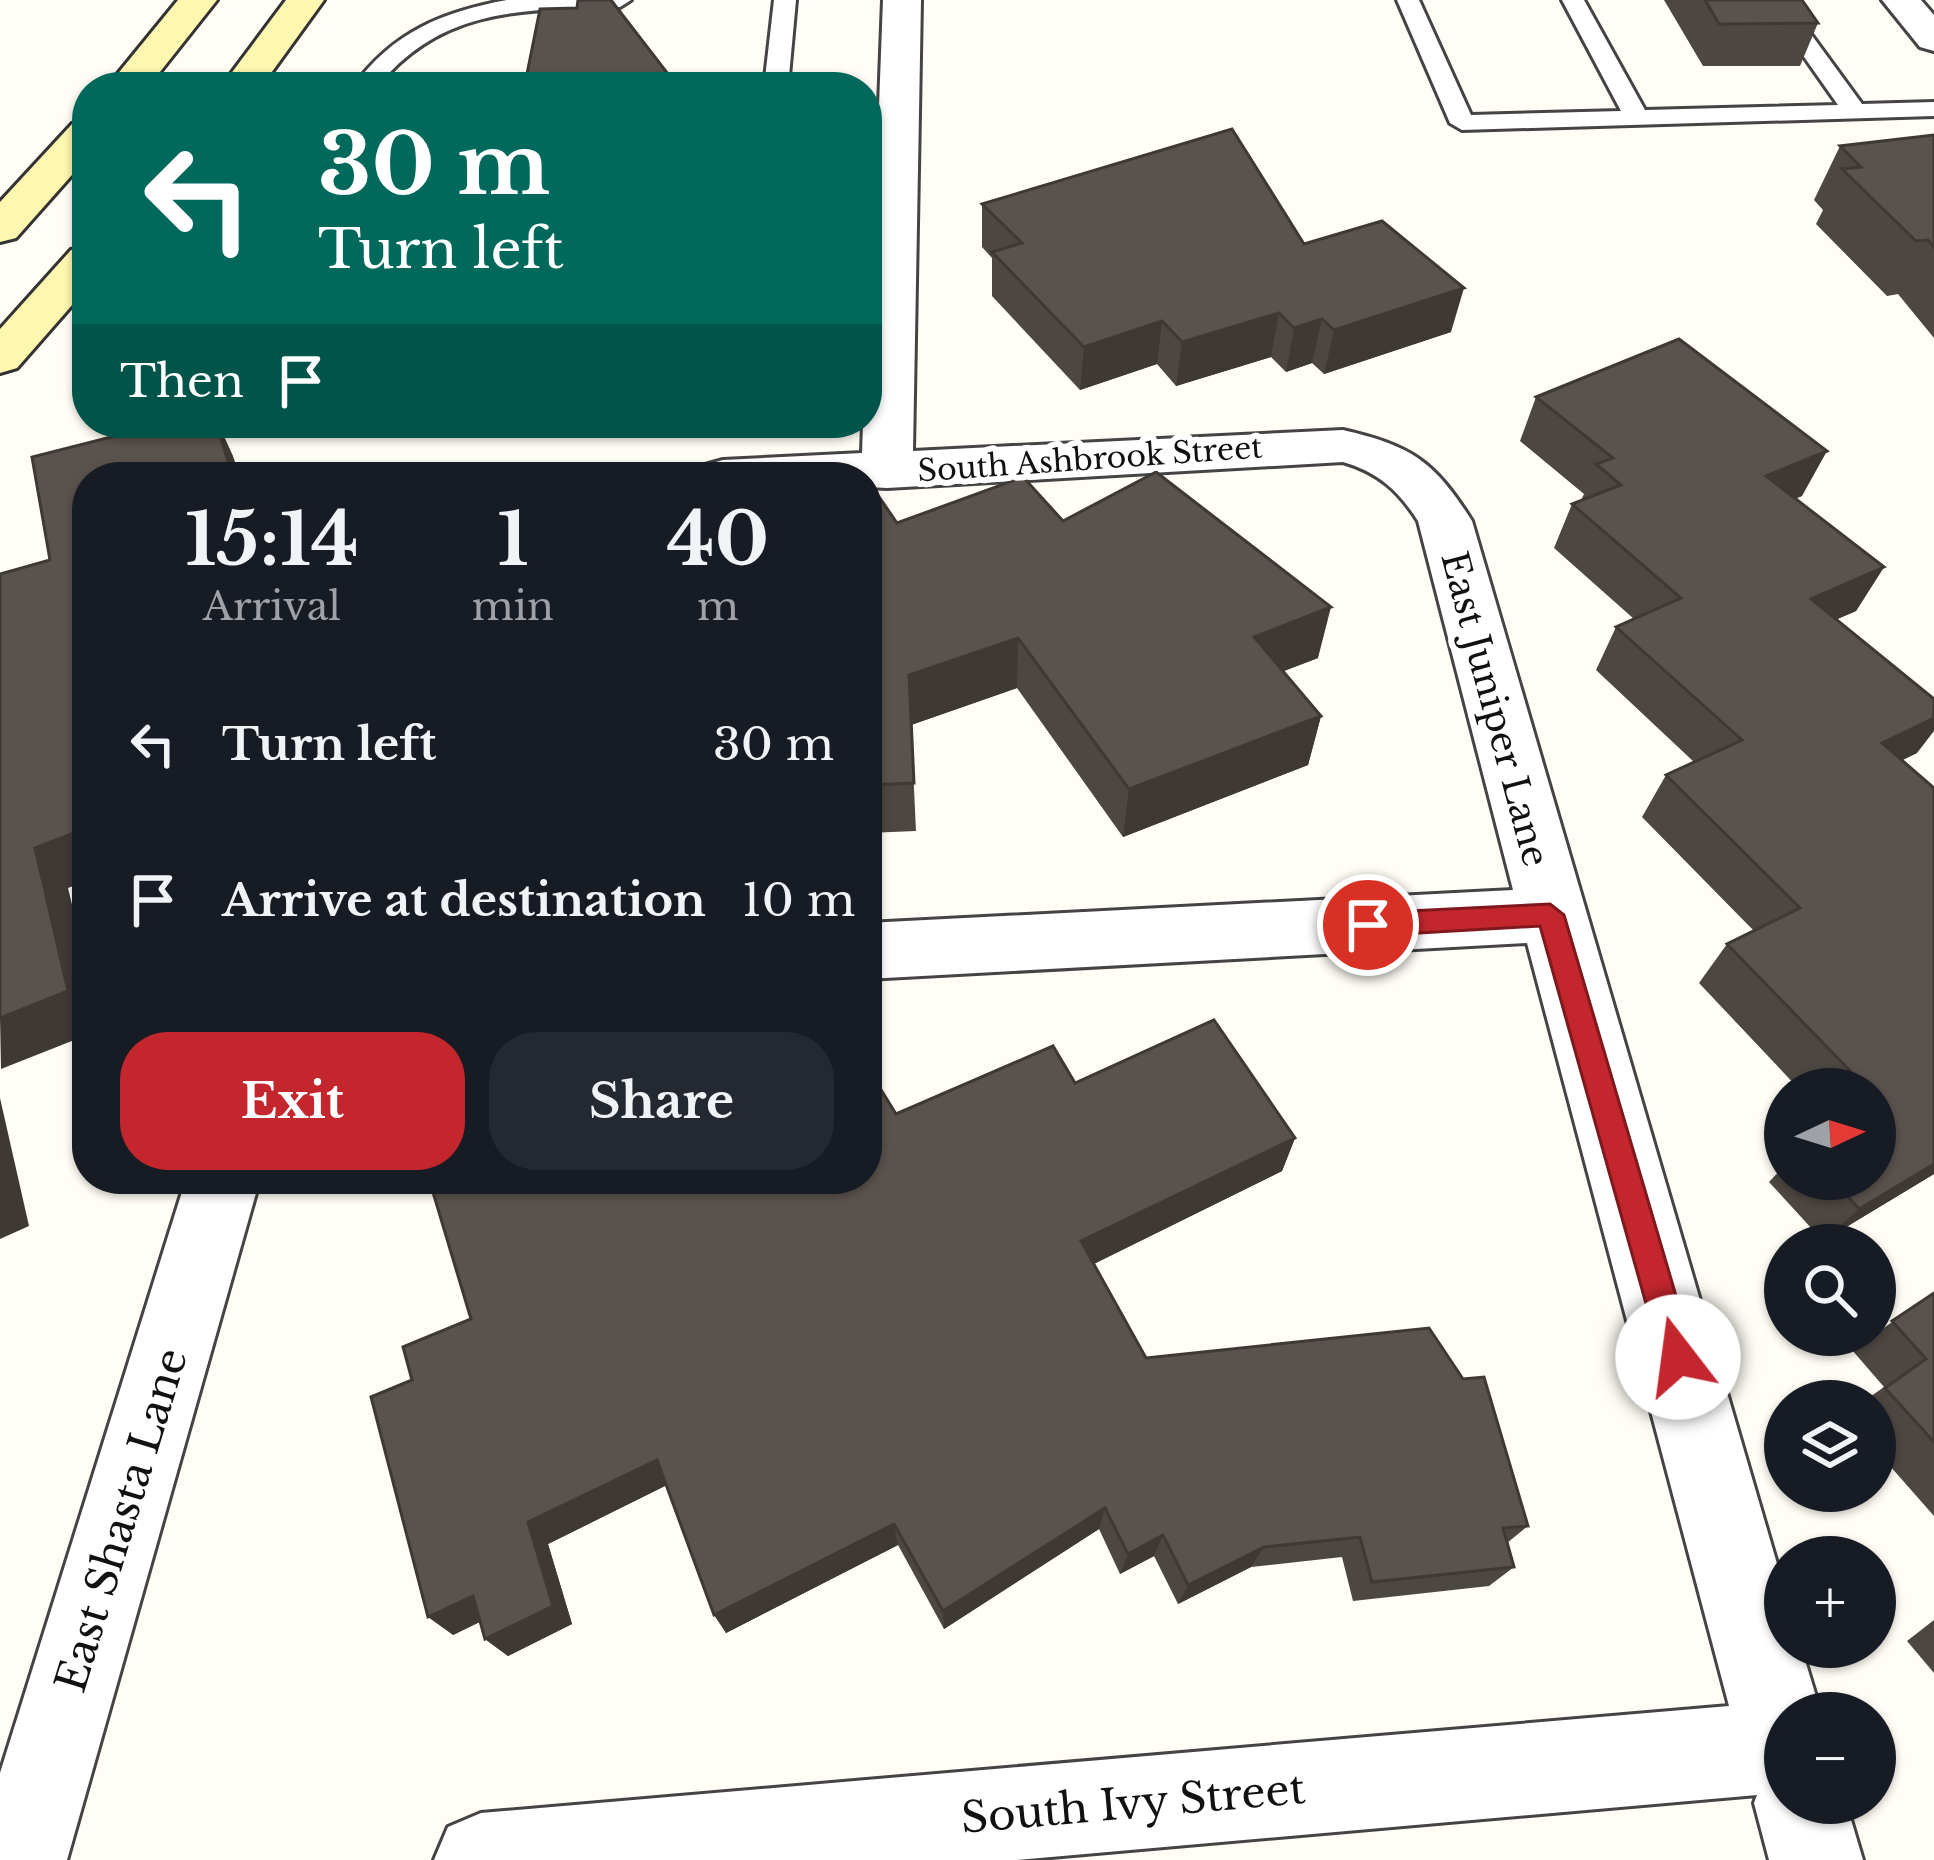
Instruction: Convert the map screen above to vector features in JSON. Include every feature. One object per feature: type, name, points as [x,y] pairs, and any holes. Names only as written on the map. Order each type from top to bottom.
[{"type":"main road","points":[[140,72],[198,0]]},
{"type":"main road","points":[[253,72],[305,0]]},
{"type":"main road","points":[[0,229],[72,153]]},
{"type":"main road","points":[[0,358],[72,277]]},
{"type":"street","points":[[887,471],[882,138],[902,0]]},
{"type":"street","points":[[1901,0],[1932,33]]},
{"type":"street","name":"South Ashbrook Street","points":[[882,471],[1271,447],[1343,446],[1385,454]]},
{"type":"street","name":"East Juniper Lane","points":[[1385,454],[1419,479],[1445,521],[1550,915],[1642,1226],[1770,1692]]},
{"type":"street","points":[[882,950],[1550,915]]},
{"type":"street","name":"East Shasta Lane","points":[[20,1860],[219,1194]]},
{"type":"street","name":"South Ivy Street","points":[[482,1860],[1764,1749]]},
{"type":"street","points":[[1806,1824],[1816,1860]]},
{"type":"lane","points":[[373,72],[421,22],[460,6],[620,0]]},
{"type":"lane","points":[[778,72],[785,0]]},
{"type":"lane","points":[[1408,0],[1462,123],[1934,109]]},
{"type":"lane","points":[[1573,0],[1636,117]]},
{"type":"lane","points":[[1775,0],[1855,111]]},
{"type":"building","points":[[578,0],[611,0],[666,72],[527,72],[540,9],[577,8]]},
{"type":"building","points":[[1705,0],[1802,0],[1818,23],[1719,24]]},
{"type":"building","points":[[1232,129],[1304,244],[1382,221],[1464,288],[1334,330],[1322,319],[1294,328],[1279,313],[1182,342],[1162,321],[1084,347],[992,252],[1022,243],[982,204]]},
{"type":"building","points":[[1934,135],[1934,247],[1928,240],[1916,241],[1842,169],[1861,167],[1840,146]]},
{"type":"building","points":[[1679,339],[1827,451],[1766,476],[1884,567],[1811,599],[1934,699],[1934,718],[1882,743],[1934,788],[1934,1164],[1896,1187],[1896,1068],[1847,1068],[1727,944],[1800,908],[1666,775],[1742,740],[1616,627],[1681,598],[1572,504],[1621,485],[1596,464],[1613,458],[1536,397]]},
{"type":"building","points":[[107,438],[221,438],[228,462],[72,462],[72,834],[35,848],[68,991],[0,1018],[0,574],[50,560],[32,457]]},
{"type":"building","points":[[1156,472],[1331,607],[1254,637],[1321,716],[1129,789],[1018,638],[909,675],[914,783],[882,784],[882,501],[897,523],[1023,477],[1063,521]]},
{"type":"building","points":[[1214,1020],[1295,1138],[1081,1241],[1146,1358],[1429,1328],[1463,1379],[1484,1377],[1528,1526],[1503,1528],[1514,1567],[1372,1582],[1360,1537],[1264,1547],[1188,1585],[1163,1535],[1128,1554],[1105,1508],[943,1611],[894,1524],[714,1615],[657,1460],[528,1522],[553,1606],[485,1639],[473,1596],[428,1617],[371,1397],[412,1380],[403,1347],[471,1319],[434,1194],[882,1194],[882,1091],[896,1114],[1053,1046],[1075,1083]]},
{"type":"building","points":[[1851,1200],[1874,1200],[1859,1209]]},
{"type":"building","points":[[1934,1293],[1934,1442],[1896,1400],[1896,1380],[1926,1359],[1896,1325],[1896,1318]]},
{"type":"route","points":[[1368,925],[1550,915],[1678,1357]]}]
